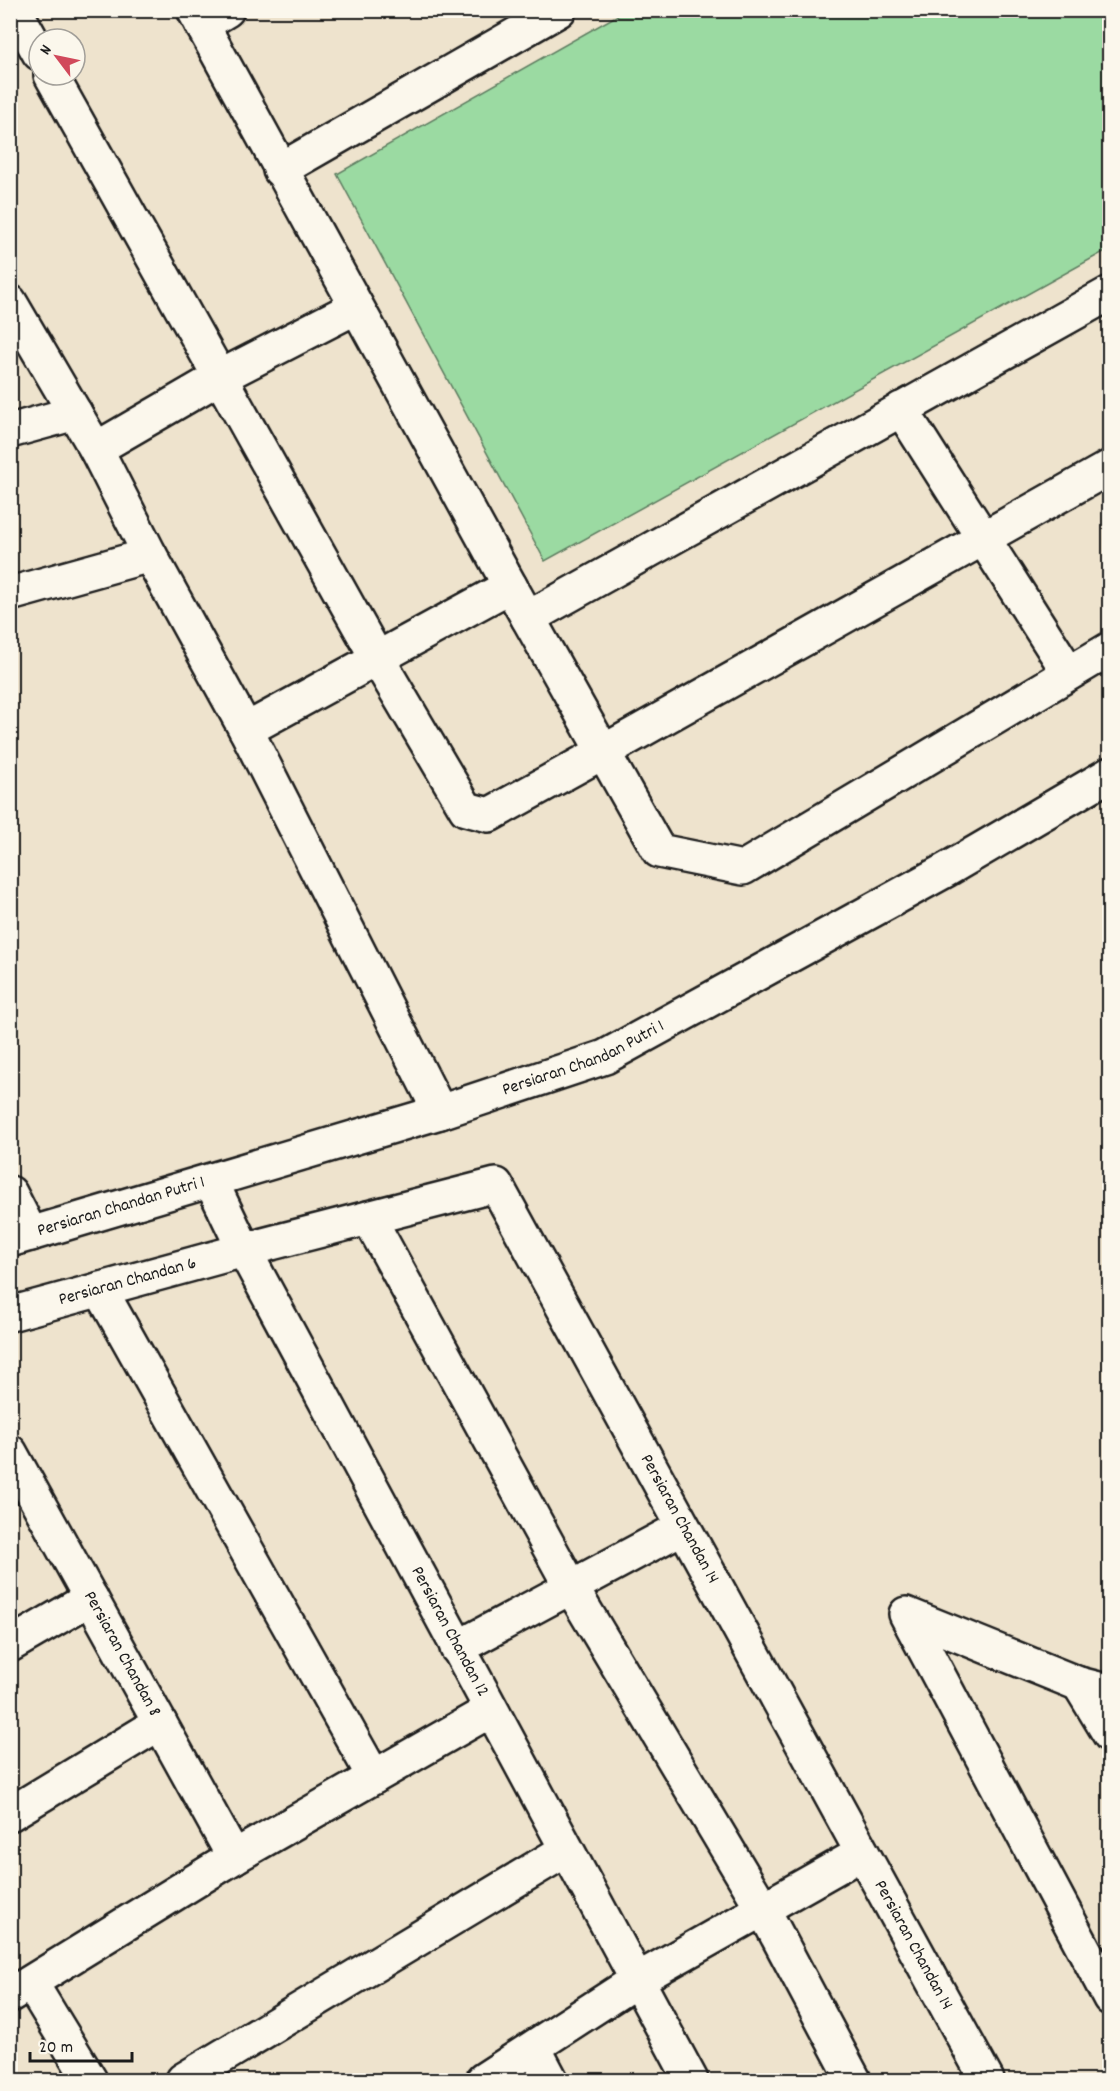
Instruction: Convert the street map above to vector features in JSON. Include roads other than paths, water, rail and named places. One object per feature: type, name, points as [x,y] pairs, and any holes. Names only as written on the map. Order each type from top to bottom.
[{"type":"street","points":[[15,10],[27,32]]},
{"type":"street","points":[[280,170],[559,10]]},
{"type":"street","points":[[208,15],[280,170],[659,851],[743,868],[1110,649]]},
{"type":"street","points":[[58,87],[377,658],[466,808],[489,815],[1110,467]]},
{"type":"street","points":[[528,618],[1110,293]]},
{"type":"street","points":[[10,302],[96,449],[150,555],[246,730],[440,1112]]},
{"type":"street","points":[[96,449],[220,377],[356,307]]},
{"type":"street","points":[[901,409],[1069,673]]},
{"type":"street","points":[[10,431],[75,413]]},
{"type":"street","points":[[10,594],[150,555]]},
{"type":"street","points":[[246,730],[510,586]]},
{"type":"street","name":"Persiaran Chandan Putri 1","points":[[21,1237],[440,1112],[605,1057],[946,870],[1110,774]]},
{"type":"street","name":"Persiaran Chandan 12","points":[[211,1181],[244,1250],[691,2080]]},
{"type":"street","name":"Persiaran Chandan 14","points":[[244,1250],[496,1185],[987,2080]]},
{"type":"street","points":[[10,1193],[21,1237]]},
{"type":"street","points":[[369,1218],[571,1587],[763,1909],[854,2080]]},
{"type":"street","name":"Persiaran Chandan 6","points":[[10,1314],[244,1250]]},
{"type":"street","points":[[100,1289],[374,1777]]},
{"type":"street","name":"Persiaran Chandan 8","points":[[12,1456],[234,1857]]},
{"type":"street","points":[[457,1648],[683,1527]]},
{"type":"street","points":[[10,1646],[91,1598]]},
{"type":"street","points":[[1110,1735],[1094,1688],[906,1614],[1110,1998]]},
{"type":"street","points":[[90,2080],[21,1989],[234,1857],[491,1710]]},
{"type":"street","points":[[10,1814],[160,1723]]},
{"type":"street","points":[[183,2080],[566,1850]]},
{"type":"street","points":[[483,2080],[637,1980],[862,1853]]},
{"type":"street","points":[[534,2048],[551,2080]]}]
